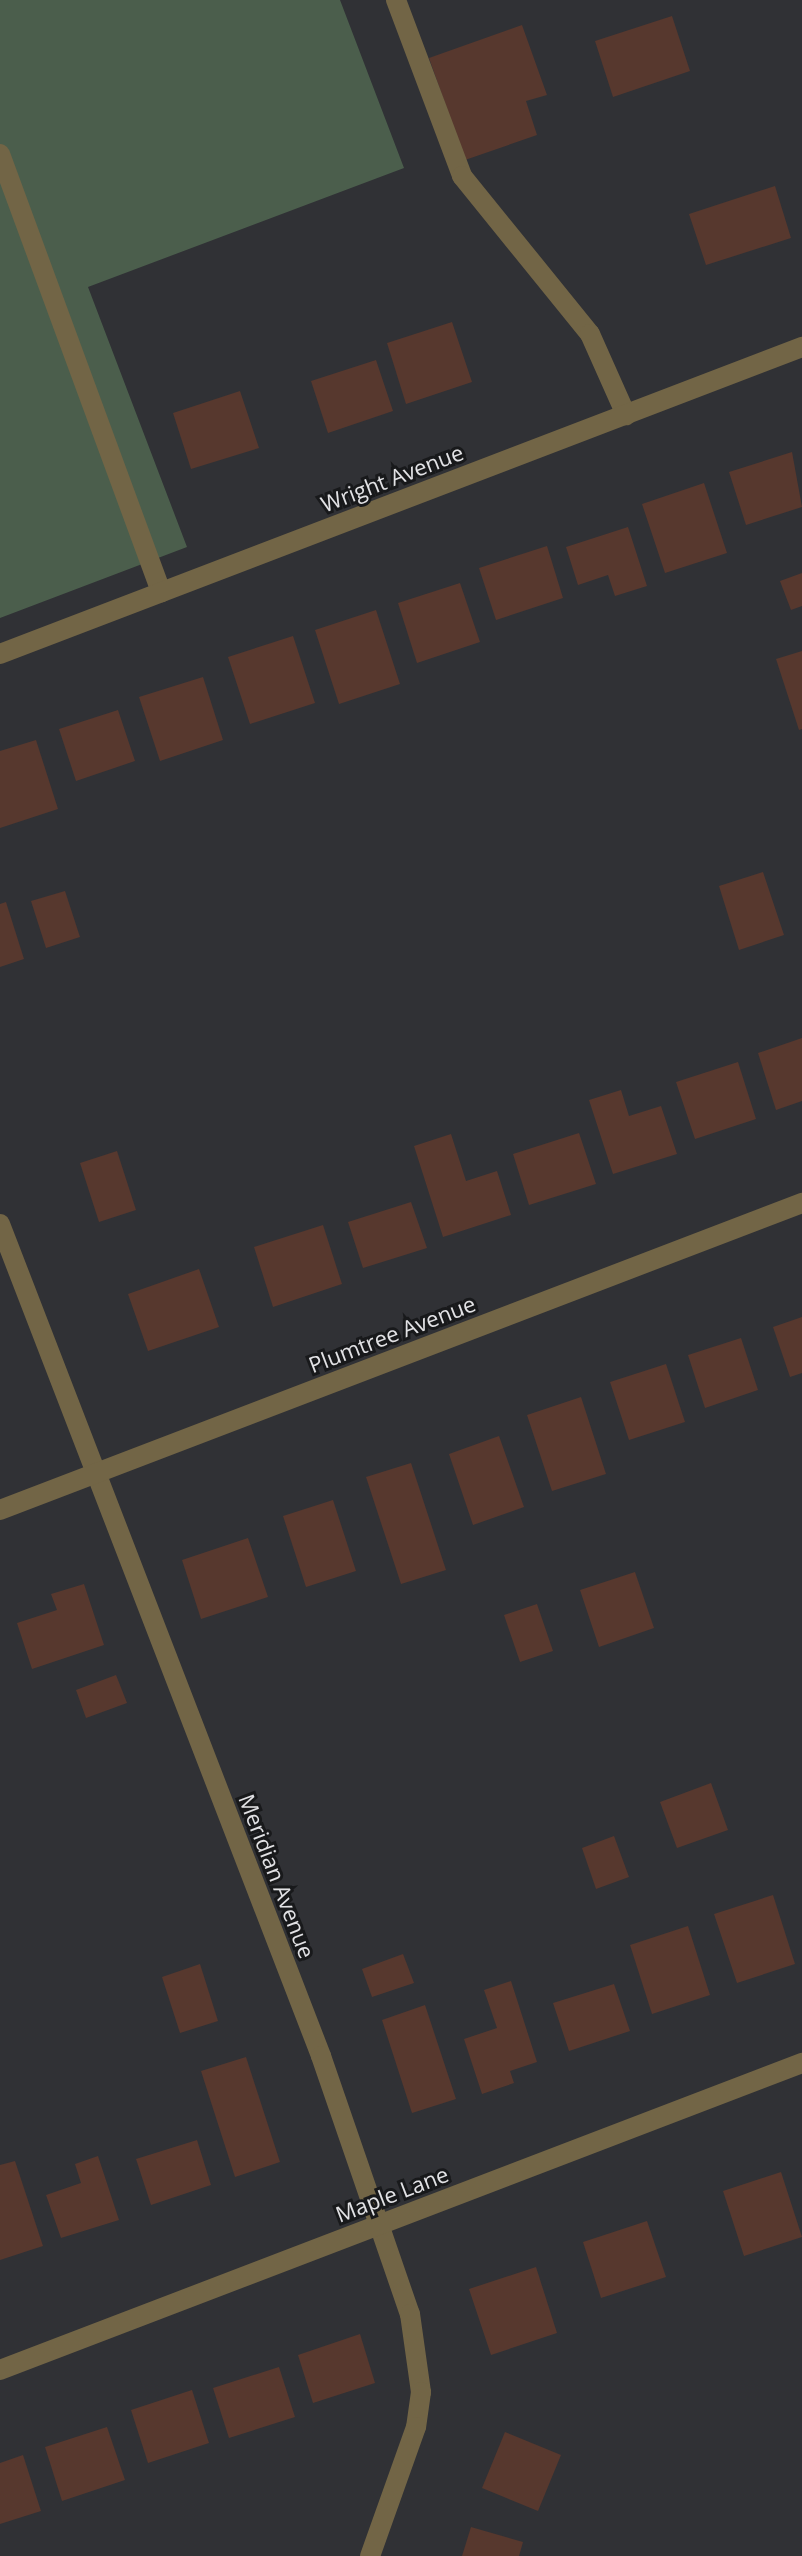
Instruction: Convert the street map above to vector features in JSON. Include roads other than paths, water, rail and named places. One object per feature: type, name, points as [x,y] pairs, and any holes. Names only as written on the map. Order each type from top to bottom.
[{"type":"street","points":[[396,0],[462,176],[590,334],[626,415]]},
{"type":"street","points":[[0,154],[161,592]]},
{"type":"street","name":"Wright Avenue","points":[[0,654],[802,347]]},
{"type":"street","name":"Plumtree Avenue","points":[[0,1510],[802,1203]]},
{"type":"street","name":"Meridian Avenue","points":[[0,1224],[410,2314],[421,2392],[416,2427],[370,2556]]},
{"type":"street","name":"Maple Lane","points":[[0,2370],[802,2063]]}]
